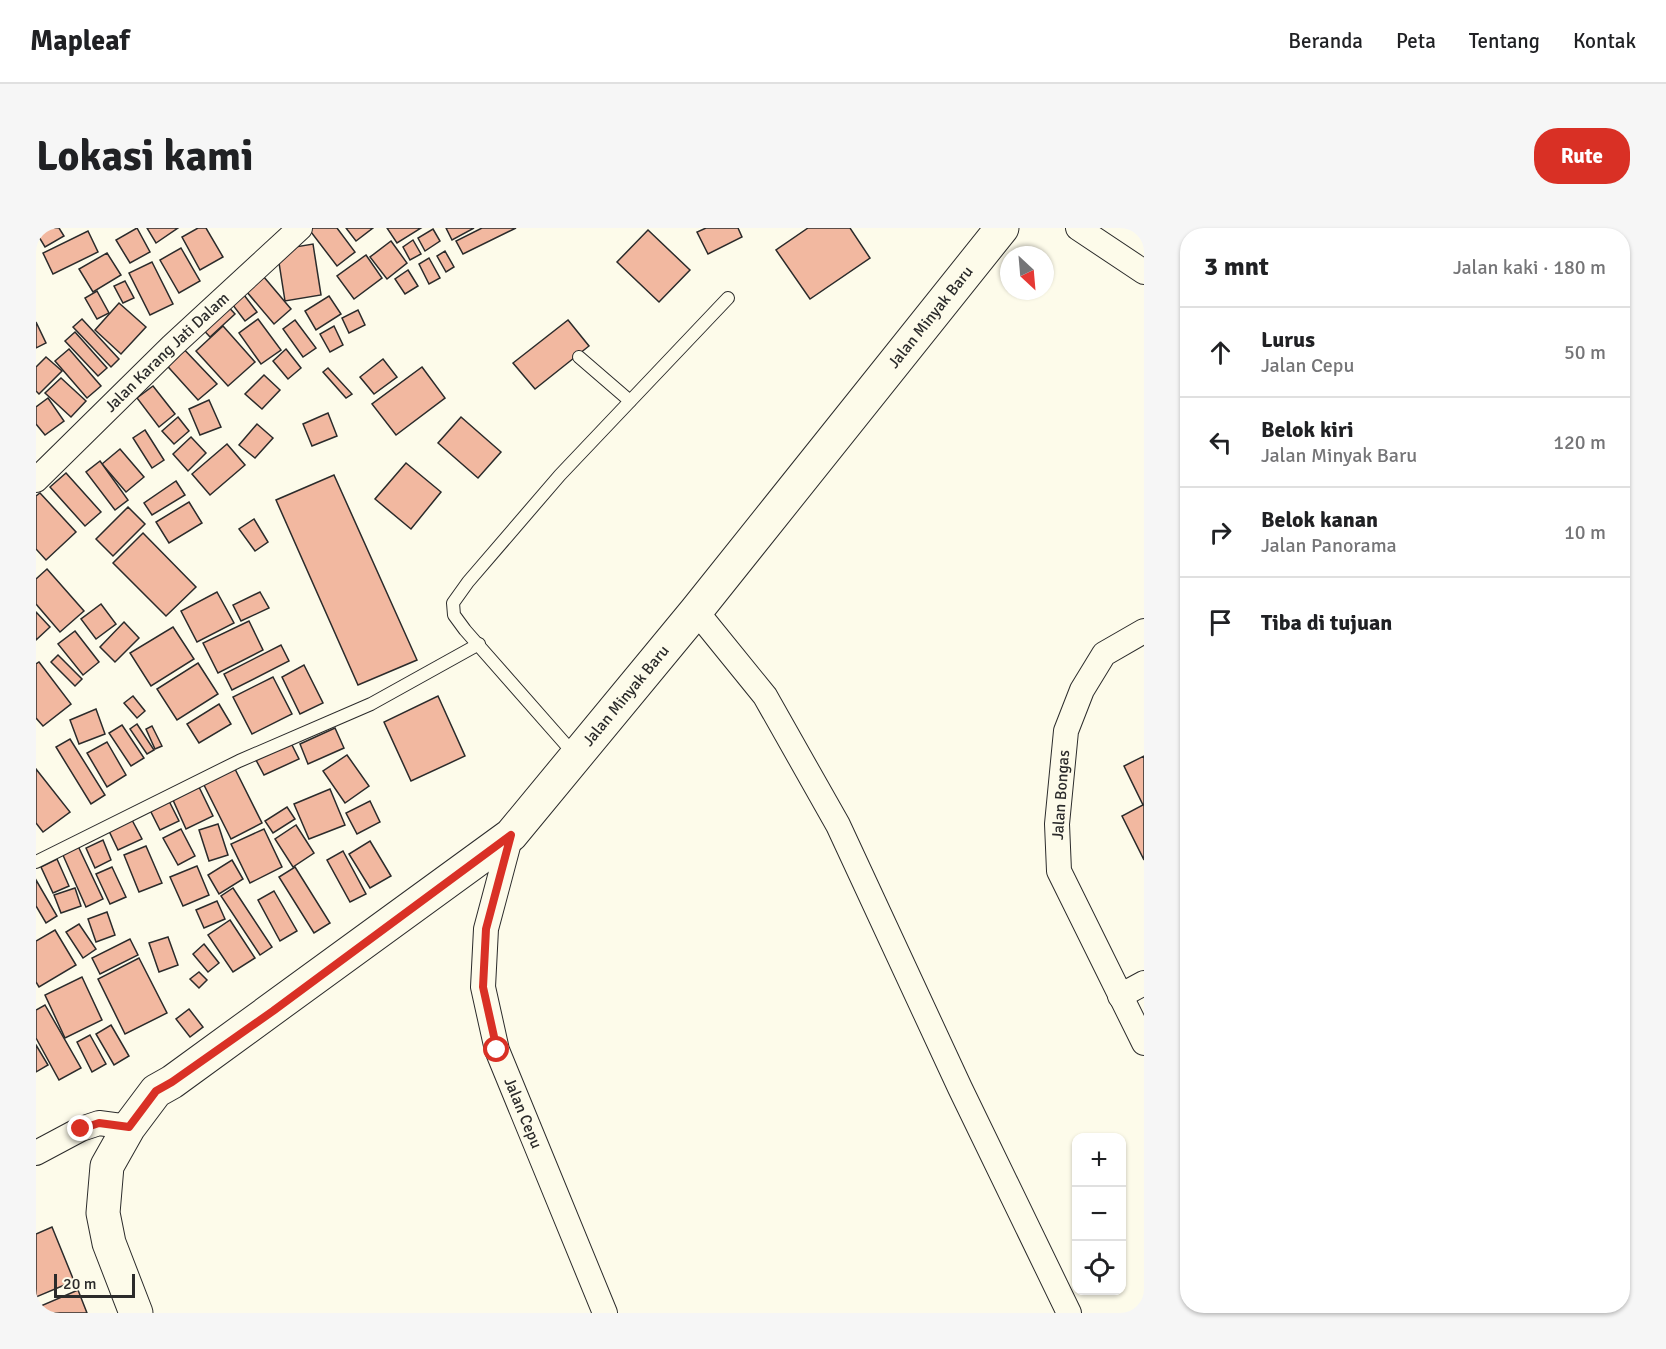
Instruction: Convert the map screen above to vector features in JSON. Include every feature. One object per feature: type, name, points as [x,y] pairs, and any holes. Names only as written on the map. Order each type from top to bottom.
[{"type":"main road","name":"Jalan Minyak Baru","points":[[136,1313],[109,1243],[103,1213],[105,1182],[107,1166],[129,1127],[156,1091],[273,1011],[511,835],[696,611],[1002,228]]},
{"type":"main road","name":"Jalan Minyak Baru","points":[[105,1182],[131,1148],[172,1082]]},
{"type":"street","name":"Jalan Karang Jati Dalam","points":[[39,473],[300,228]]},
{"type":"street","points":[[1078,228],[1144,272]]},
{"type":"street","points":[[696,611],[765,696],[838,825],[960,1088],[1069,1313]]},
{"type":"street","name":"Jalan Bongas","points":[[1144,631],[1104,654],[1082,690],[1066,731],[1057,824],[1059,871],[1144,1043]]},
{"type":"street","name":"Jalan Cepu","points":[[511,835],[486,929],[483,987],[497,1050],[605,1313]]},
{"type":"street","points":[[1120,996],[1144,984]]},
{"type":"street","points":[[36,1153],[81,1129],[99,1123],[129,1127]]},
{"type":"lane","points":[[576,756],[454,615],[453,603],[468,582],[560,475],[728,298]]},
{"type":"lane","points":[[579,357],[630,401]]},
{"type":"lane","points":[[36,862],[239,761],[371,704],[479,644]]},
{"type":"building","points":[[36,228],[59,228],[64,236],[45,247]]},
{"type":"building","points":[[137,228],[150,252],[130,263],[116,240]]},
{"type":"building","points":[[147,228],[178,228],[156,243]]},
{"type":"building","points":[[198,228],[206,228],[223,257],[200,270],[182,237]]},
{"type":"building","points":[[308,228],[337,228],[355,252],[337,266]]},
{"type":"building","points":[[346,228],[373,228],[356,241]]},
{"type":"building","points":[[387,228],[421,228],[397,243]]},
{"type":"building","points":[[446,228],[474,228],[452,240]]},
{"type":"building","points":[[482,228],[516,228],[463,254],[456,241]]},
{"type":"building","points":[[706,228],[738,228],[742,237],[708,254],[697,232]]},
{"type":"building","points":[[808,228],[850,228],[870,258],[810,299],[776,250]]},
{"type":"building","points":[[433,229],[440,241],[425,251],[418,238]]},
{"type":"building","points":[[648,230],[690,270],[659,302],[617,262]]},
{"type":"building","points":[[88,231],[98,252],[53,274],[43,253]]},
{"type":"building","points":[[413,240],[421,254],[410,260],[403,247]]},
{"type":"building","points":[[391,241],[407,263],[387,279],[370,257]]},
{"type":"building","points":[[313,244],[321,295],[285,301],[277,250]]},
{"type":"building","points":[[181,248],[200,281],[179,293],[160,260]]},
{"type":"building","points":[[445,251],[454,267],[446,272],[437,256]]},
{"type":"building","points":[[107,253],[121,275],[93,292],[79,269]]},
{"type":"building","points":[[366,255],[382,278],[354,299],[337,276]]},
{"type":"building","points":[[429,258],[440,278],[429,284],[419,264]]},
{"type":"building","points":[[152,262],[173,304],[150,315],[129,273]]},
{"type":"building","points":[[258,270],[291,309],[274,324],[241,285]]},
{"type":"building","points":[[408,270],[418,286],[405,294],[395,279]]},
{"type":"building","points":[[125,281],[134,298],[123,303],[114,286]]},
{"type":"building","points":[[238,287],[257,312],[245,321],[226,296]]},
{"type":"building","points":[[97,291],[109,313],[97,319],[85,298]]},
{"type":"building","points":[[329,296],[341,314],[316,330],[305,311]]},
{"type":"building","points":[[222,300],[235,314],[210,337],[197,323]]},
{"type":"building","points":[[119,303],[146,327],[121,354],[95,330]]},
{"type":"building","points":[[358,310],[365,325],[349,333],[342,318]]},
{"type":"building","points":[[82,319],[119,359],[111,367],[73,327]]},
{"type":"building","points":[[258,319],[281,350],[261,364],[239,333]]},
{"type":"building","points":[[295,320],[316,348],[303,357],[283,329]]},
{"type":"building","points":[[568,320],[589,346],[535,389],[513,363]]},
{"type":"building","points":[[36,322],[46,343],[36,348]]},
{"type":"building","points":[[223,326],[255,362],[228,386],[196,351]]},
{"type":"building","points":[[334,326],[343,345],[330,352],[320,334]]},
{"type":"building","points":[[75,332],[107,368],[98,376],[65,341]]},
{"type":"building","points":[[178,343],[217,384],[198,400],[161,359]]},
{"type":"building","points":[[69,349],[101,386],[87,398],[55,361]]},
{"type":"building","points":[[286,349],[301,368],[288,379],[273,361]]},
{"type":"building","points":[[46,357],[62,371],[39,394],[36,391],[36,367]]},
{"type":"building","points":[[383,359],[397,377],[374,394],[360,377]]},
{"type":"building","points":[[422,367],[445,398],[396,435],[372,404]]},
{"type":"building","points":[[328,368],[352,394],[346,398],[323,372]]},
{"type":"building","points":[[264,375],[280,390],[262,409],[245,394]]},
{"type":"building","points":[[61,378],[86,401],[71,417],[45,393]]},
{"type":"building","points":[[153,386],[175,414],[159,427],[137,398]]},
{"type":"building","points":[[48,398],[64,421],[45,435],[36,424],[36,407]]},
{"type":"building","points":[[209,400],[221,427],[200,435],[189,409]]},
{"type":"building","points":[[328,413],[337,436],[312,446],[303,424]]},
{"type":"building","points":[[178,417],[189,431],[174,444],[162,431]]},
{"type":"building","points":[[461,417],[501,452],[478,478],[438,443]]},
{"type":"building","points":[[257,424],[273,438],[255,458],[239,445]]},
{"type":"building","points":[[145,430],[164,460],[152,468],[133,438]]},
{"type":"building","points":[[191,437],[206,453],[188,471],[173,454]]},
{"type":"building","points":[[227,444],[245,465],[210,495],[192,474]]},
{"type":"building","points":[[120,449],[144,477],[126,492],[102,464]]},
{"type":"building","points":[[100,461],[128,500],[115,510],[86,472]]},
{"type":"building","points":[[406,463],[441,492],[411,529],[375,499]]},
{"type":"building","points":[[66,473],[101,512],[85,526],[50,487]]},
{"type":"building","points":[[334,475],[417,660],[358,685],[276,500]]},
{"type":"building","points":[[176,481],[185,495],[152,515],[144,503]]},
{"type":"building","points":[[40,493],[76,532],[46,560],[36,549],[36,496]]},
{"type":"building","points":[[189,502],[202,523],[169,543],[156,522]]},
{"type":"building","points":[[128,507],[145,524],[113,556],[96,539]]},
{"type":"building","points":[[254,519],[268,542],[255,551],[239,529]]},
{"type":"building","points":[[143,533],[196,587],[166,616],[113,563]]},
{"type":"building","points":[[47,569],[84,611],[60,632],[36,604],[36,579]]},
{"type":"building","points":[[217,592],[234,623],[197,642],[181,611]]},
{"type":"building","points":[[260,592],[269,608],[241,621],[233,605]]},
{"type":"building","points":[[101,604],[116,624],[96,639],[81,619]]},
{"type":"building","points":[[36,612],[50,627],[36,640]]},
{"type":"building","points":[[249,621],[263,650],[218,673],[203,643]]},
{"type":"building","points":[[124,622],[139,638],[115,662],[100,647]]},
{"type":"building","points":[[173,627],[194,659],[151,686],[130,653]]},
{"type":"building","points":[[75,631],[99,662],[83,675],[58,644]]},
{"type":"building","points":[[281,645],[289,661],[232,690],[224,674]]},
{"type":"building","points":[[58,655],[82,679],[75,686],[51,662]]},
{"type":"building","points":[[39,662],[71,704],[43,726],[36,718],[36,664]]},
{"type":"building","points":[[198,663],[218,694],[177,720],[157,689]]},
{"type":"building","points":[[304,665],[323,703],[300,714],[282,677]]},
{"type":"building","points":[[273,677],[292,714],[252,734],[233,697]]},
{"type":"building","points":[[133,696],[145,711],[137,718],[124,703]]},
{"type":"building","points":[[438,696],[465,756],[411,781],[384,722]]},
{"type":"building","points":[[219,704],[231,724],[199,743],[187,724]]},
{"type":"building","points":[[96,709],[105,734],[79,744],[70,720]]},
{"type":"building","points":[[137,724],[154,750],[147,754],[130,729]]},
{"type":"building","points":[[122,725],[144,758],[131,766],[109,733]]},
{"type":"building","points":[[152,726],[162,746],[155,749],[146,729]]},
{"type":"building","points":[[335,728],[344,748],[308,764],[300,744]]},
{"type":"building","points":[[70,739],[105,795],[91,804],[56,747]]},
{"type":"building","points":[[107,742],[126,775],[107,787],[87,753]]},
{"type":"building","points":[[291,743],[299,759],[264,775],[256,760]]},
{"type":"building","points":[[347,755],[369,786],[345,803],[323,771]]},
{"type":"building","points":[[1144,756],[1144,860],[1122,816],[1143,805],[1124,766]]},
{"type":"building","points":[[234,767],[262,823],[231,839],[203,783]]},
{"type":"building","points":[[36,769],[70,812],[43,832],[36,823]]},
{"type":"building","points":[[199,787],[213,816],[186,829],[173,800]]},
{"type":"building","points":[[330,789],[345,825],[309,839],[294,804]]},
{"type":"building","points":[[168,799],[179,821],[160,830],[149,808]]},
{"type":"building","points":[[370,801],[380,822],[357,834],[346,813]]},
{"type":"building","points":[[287,807],[295,819],[273,833],[265,821]]},
{"type":"building","points":[[132,820],[142,839],[118,850],[109,831]]},
{"type":"building","points":[[218,824],[228,855],[209,861],[199,830]]},
{"type":"building","points":[[296,825],[314,853],[293,867],[275,839]]},
{"type":"building","points":[[181,829],[195,856],[178,865],[163,838]]},
{"type":"building","points":[[264,829],[282,867],[250,883],[231,844]]},
{"type":"building","points":[[103,840],[111,860],[95,868],[86,848]]},
{"type":"building","points":[[370,841],[391,876],[370,888],[349,854]]},
{"type":"building","points":[[78,846],[103,899],[86,907],[62,853]]},
{"type":"building","points":[[146,846],[162,883],[139,892],[124,855]]},
{"type":"building","points":[[343,851],[366,894],[350,902],[327,860]]},
{"type":"building","points":[[57,859],[69,886],[53,893],[41,867]]},
{"type":"building","points":[[232,860],[243,879],[219,894],[208,875]]},
{"type":"building","points":[[197,866],[209,895],[183,906],[170,877]]},
{"type":"building","points":[[112,867],[126,897],[110,904],[96,874]]},
{"type":"building","points":[[295,867],[330,923],[314,933],[279,877]]},
{"type":"building","points":[[36,880],[57,916],[46,923],[36,906]]},
{"type":"building","points":[[75,888],[81,906],[61,913],[54,895]]},
{"type":"building","points":[[233,888],[272,947],[260,955],[221,896]]},
{"type":"building","points":[[274,891],[297,931],[280,941],[258,900]]},
{"type":"building","points":[[217,901],[225,919],[204,928],[196,910]]},
{"type":"building","points":[[107,912],[115,935],[96,942],[88,919]]},
{"type":"building","points":[[230,920],[255,958],[233,972],[208,935]]},
{"type":"building","points":[[79,924],[96,949],[83,958],[66,932]]},
{"type":"building","points":[[55,930],[76,965],[39,987],[36,982],[36,941]]},
{"type":"building","points":[[168,937],[178,965],[159,972],[149,943]]},
{"type":"building","points":[[130,939],[138,955],[100,974],[92,958]]},
{"type":"building","points":[[204,944],[219,963],[208,972],[193,954]]},
{"type":"building","points":[[139,958],[167,1013],[125,1034],[98,979]]},
{"type":"building","points":[[199,972],[207,980],[199,988],[190,979]]},
{"type":"building","points":[[82,977],[102,1020],[65,1038],[45,995]]},
{"type":"building","points":[[45,1005],[81,1068],[59,1080],[36,1038],[36,1010]]},
{"type":"building","points":[[189,1009],[203,1027],[190,1037],[176,1019]]},
{"type":"building","points":[[111,1025],[129,1056],[114,1065],[96,1034]]},
{"type":"building","points":[[90,1035],[106,1064],[92,1072],[77,1042]]},
{"type":"building","points":[[36,1045],[48,1065],[36,1072]]},
{"type":"building","points":[[52,1227],[74,1281],[36,1297],[36,1234]]},
{"type":"building","points":[[78,1290],[87,1313],[36,1313],[36,1308]]},
{"type":"route","points":[[81,1129],[99,1123],[129,1127],[156,1091],[273,1011],[511,835],[486,929],[483,987],[497,1050]]}]
